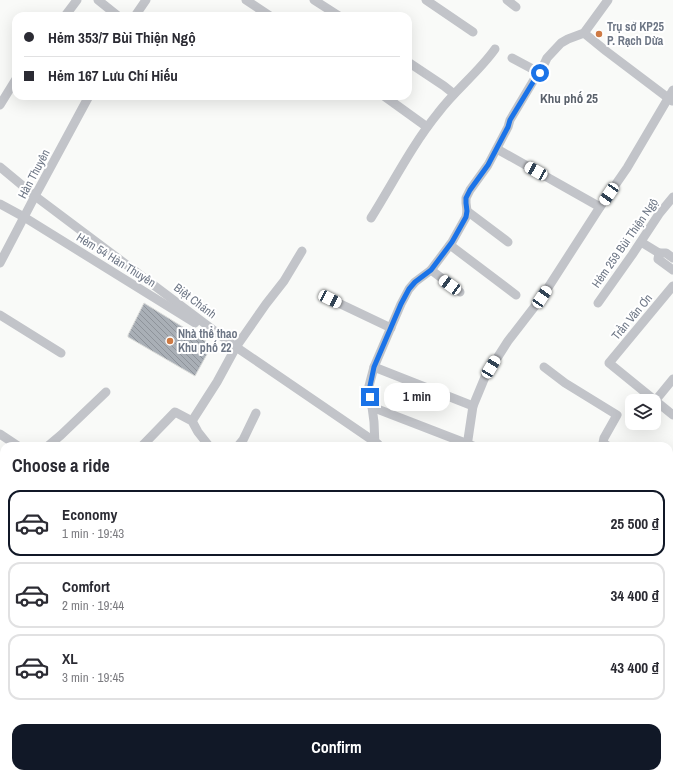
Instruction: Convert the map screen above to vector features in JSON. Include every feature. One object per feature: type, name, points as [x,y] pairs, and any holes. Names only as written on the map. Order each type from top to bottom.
[{"type":"street","points":[[68,12],[77,0]]},
{"type":"street","points":[[98,0],[113,12]]},
{"type":"street","points":[[138,12],[146,0]]},
{"type":"street","points":[[246,0],[264,12]]},
{"type":"street","points":[[314,0],[333,12]]},
{"type":"street","points":[[426,0],[473,32]]},
{"type":"street","points":[[507,0],[516,7]]},
{"type":"street","points":[[377,442],[370,386],[374,367],[401,304],[409,289],[415,282],[431,270],[450,245],[464,222],[467,211],[466,198],[470,190],[488,165],[508,127],[510,120],[534,80],[540,73],[547,58],[561,43],[584,33],[608,0]]},
{"type":"street","points":[[469,442],[473,406],[485,377],[520,324],[542,297],[600,207],[628,168],[672,97],[606,51],[584,33]]},
{"type":"street","points":[[371,218],[412,148],[427,127],[439,111],[479,69],[495,49]]},
{"type":"street","points":[[512,58],[540,73]]},
{"type":"street","points":[[412,65],[454,94]]},
{"type":"street","points":[[0,105],[12,86]]},
{"type":"street","name":"Hàn Thuyên","points":[[0,263],[87,100]]},
{"type":"street","points":[[390,100],[427,127]]},
{"type":"street","points":[[497,149],[600,207]]},
{"type":"street","name":"Biệt Chánh","points":[[0,167],[35,196],[236,347],[373,442]]},
{"type":"street","name":"Hẻm 259 Bùi Thiện Ngộ","points":[[598,303],[659,214],[673,197]]},
{"type":"street","name":"Hẻm 54 Hàn Thuyên","points":[[0,204],[24,217],[236,347]]},
{"type":"street","points":[[467,211],[508,242]]},
{"type":"street","points":[[641,242],[658,253],[666,253],[673,258]]},
{"type":"street","points":[[450,245],[516,294]]},
{"type":"street","points":[[192,420],[236,347],[284,281],[302,251]]},
{"type":"street","points":[[658,253],[658,259],[673,270]]},
{"type":"street","points":[[431,270],[460,292]]},
{"type":"street","name":"Trần Văn Ơn","points":[[648,394],[609,363],[673,286]]},
{"type":"street","points":[[330,299],[391,328]]},
{"type":"street","points":[[0,315],[61,354]]},
{"type":"street","points":[[374,367],[473,406]]},
{"type":"street","points":[[544,367],[565,383],[618,415],[604,438],[603,442]]},
{"type":"street","points":[[660,394],[673,379]]},
{"type":"street","points":[[53,442],[106,392]]},
{"type":"street","points":[[661,405],[673,415]]},
{"type":"street","points":[[372,407],[461,442]]},
{"type":"street","points":[[146,442],[175,412],[192,420],[198,432],[206,442]]},
{"type":"street","points":[[241,442],[256,413]]},
{"type":"street","points":[[0,434],[12,442]]},
{"type":"building","name":"Nhà thể thao Khu phố 22","points":[[144,303],[212,345],[195,376],[128,337]]},
{"type":"place","name":"Trụ sở KP25 P. Rạch Dừa","points":[[599,34]]},
{"type":"place","name":"Nhà thể thao Khu phố 22","points":[[170,341]]},
{"type":"district","name":"Khu phố 25","points":[[569,98]]},
{"type":"route","points":[[370,397],[370,386],[374,367],[401,304],[409,289],[415,282],[431,270],[452,242],[466,217],[466,198],[470,190],[488,165],[508,127],[510,120],[540,73]]}]
